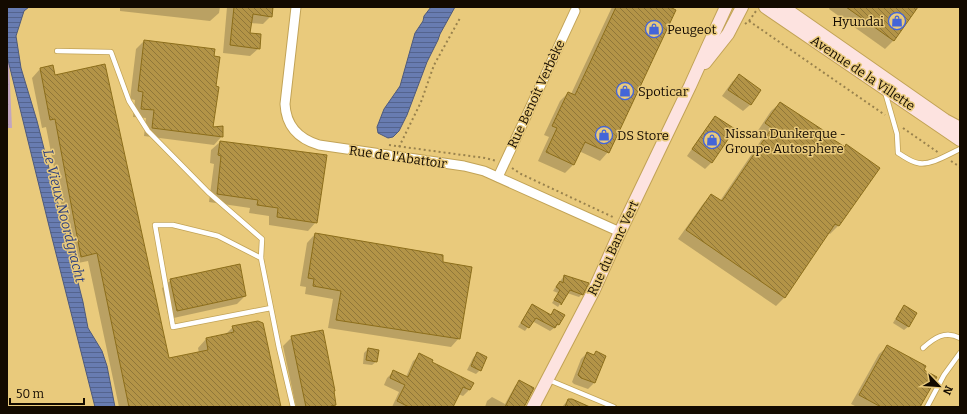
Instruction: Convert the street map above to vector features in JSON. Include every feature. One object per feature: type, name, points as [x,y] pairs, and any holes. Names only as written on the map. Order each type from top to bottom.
[{"type":"street","name":"Rue de l'Abattoir","points":[[296,7],[284,104],[290,124],[301,137],[319,145],[484,171],[620,232]]},
{"type":"street","name":"Rue du Banc Vert","points":[[533,407],[594,290],[726,7]]},
{"type":"street","name":"Rue du Banc Vert","points":[[704,65],[734,7]]},
{"type":"street","name":"Rue du Banc Vert","points":[[690,86],[728,34],[742,7]]},
{"type":"street","name":"Avenue de la Villette","points":[[765,7],[960,140]]},
{"type":"street","name":"Avenue de la Villette","points":[[783,7],[945,120],[960,128]]},
{"type":"street","name":"Rue Benoît Verbèke","points":[[498,177],[575,11]]},
{"type":"lane","points":[[57,51],[111,52],[128,102],[148,132],[208,192],[262,239],[261,258],[279,348],[293,407]]},
{"type":"lane","points":[[879,73],[894,121],[898,138],[898,153],[909,160],[921,164],[960,149]]},
{"type":"lane","points":[[261,258],[218,236],[173,225],[155,225],[173,327],[271,308]]},
{"type":"lane","points":[[923,348],[933,339],[946,334],[958,336],[960,338]]},
{"type":"lane","points":[[927,407],[944,375],[960,353]]},
{"type":"lane","points":[[547,379],[601,404],[614,407]]},
{"type":"path","points":[[758,7],[750,20],[960,167]]},
{"type":"path","points":[[398,157],[399,146],[421,102],[434,65],[460,18]]},
{"type":"green space","points":[[7,56],[9,63],[12,128],[7,128]]},
{"type":"water","points":[[7,7],[29,7],[24,11],[16,36],[21,68],[37,121],[83,302],[88,328],[102,351],[107,366],[115,407],[95,407],[7,56]]},
{"type":"water","points":[[431,7],[455,7],[427,62],[407,115],[399,131],[393,137],[388,138],[378,133],[377,127],[384,109],[400,86],[415,33],[423,21],[424,16]]},
{"type":"building","points":[[234,7],[273,7],[272,17],[253,14],[250,33],[261,34],[260,49],[230,45]]},
{"type":"building","points":[[616,7],[670,7],[676,10],[609,153],[585,142],[574,165],[546,152],[557,128],[552,126],[568,92],[575,95]]},
{"type":"building","points":[[846,7],[918,7],[894,41]]},
{"type":"building","points":[[144,40],[215,49],[214,56],[220,57],[216,86],[219,87],[213,127],[223,126],[223,137],[152,128],[154,110],[141,109],[143,92],[138,91]]},
{"type":"building","points":[[105,64],[169,358],[208,350],[206,338],[234,332],[232,326],[258,321],[263,323],[281,407],[129,407],[97,253],[81,257],[55,119],[50,120],[40,68],[53,65],[55,75]]},
{"type":"building","points":[[739,74],[761,90],[751,105],[728,90]]},
{"type":"building","points":[[780,102],[832,136],[831,138],[845,147],[846,144],[880,168],[839,226],[835,224],[785,298],[686,230],[711,194],[722,201],[772,128],[765,123]]},
{"type":"building","points":[[715,116],[735,129],[712,163],[692,149]]},
{"type":"building","points":[[220,141],[327,155],[317,223],[277,217],[278,208],[257,205],[258,200],[217,194],[221,156],[218,155]]},
{"type":"building","points":[[315,233],[443,255],[443,262],[472,267],[460,339],[336,320],[341,291],[313,286],[314,279],[308,278]]},
{"type":"building","points":[[240,264],[246,296],[177,311],[170,279]]},
{"type":"building","points":[[564,275],[589,283],[583,295],[570,290],[561,305],[561,303],[554,300],[560,290],[556,287],[560,281],[563,283]]},
{"type":"building","points":[[532,304],[551,315],[554,309],[565,315],[559,325],[557,324],[555,328],[536,318],[529,328],[521,323]]},
{"type":"building","points":[[904,305],[917,313],[909,327],[896,319]]},
{"type":"building","points":[[323,330],[335,391],[336,405],[331,407],[306,407],[291,336]]},
{"type":"building","points":[[887,345],[926,366],[924,370],[937,377],[920,407],[881,407],[859,395]]},
{"type":"building","points":[[368,348],[379,350],[377,362],[366,360]]},
{"type":"building","points":[[596,351],[606,356],[595,383],[581,378],[578,375],[587,352],[594,355]]},
{"type":"building","points":[[477,352],[487,357],[481,371],[471,366]]},
{"type":"building","points":[[419,353],[433,360],[432,362],[474,383],[470,390],[463,387],[453,407],[409,407],[397,401],[405,385],[390,378],[393,370],[408,377]]},
{"type":"building","points":[[519,380],[534,388],[524,407],[505,407]]},
{"type":"building","points":[[568,399],[572,399],[590,407],[565,407]]},
{"type":"place","name":"Hyundai","points":[[897,21]]},
{"type":"place","name":"Peugeot","points":[[654,29]]},
{"type":"place","name":"Spoticar","points":[[625,91]]},
{"type":"place","name":"DS Store","points":[[604,135]]},
{"type":"place","name":"Nissan Dunkerque - Groupe Autosphere","points":[[712,140]]},
{"type":"water label","name":"Le Vieux Noordgracht","points":[[64,216]]}]
